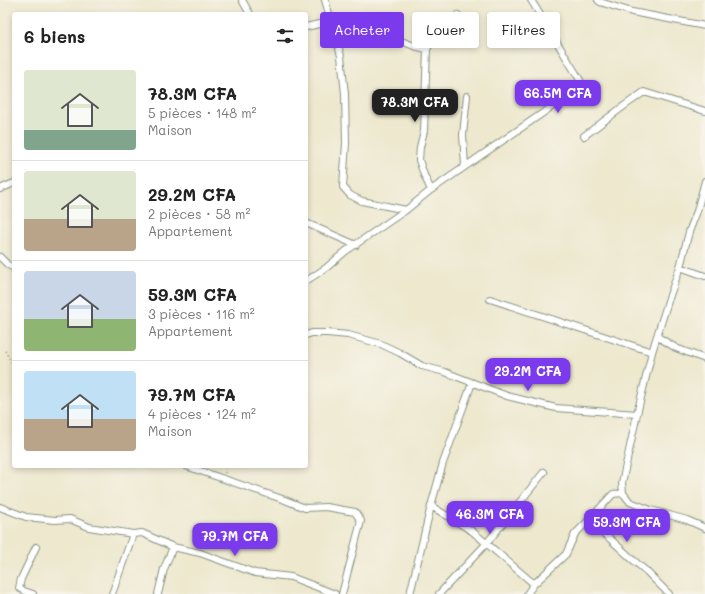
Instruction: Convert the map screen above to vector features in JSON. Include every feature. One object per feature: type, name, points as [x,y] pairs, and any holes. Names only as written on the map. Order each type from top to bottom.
[{"type":"street","points":[[242,0],[249,12]]},
{"type":"street","points":[[325,0],[328,12]]},
{"type":"street","points":[[308,280],[326,268],[346,251],[406,210],[431,190],[570,95],[577,88],[580,80],[531,0]]},
{"type":"street","points":[[598,0],[600,2],[632,12],[705,26]]},
{"type":"street","points":[[308,27],[320,24]]},
{"type":"street","points":[[404,42],[427,49],[424,131],[420,147],[420,160],[424,175],[431,190]]},
{"type":"street","points":[[339,48],[345,94],[346,143],[343,187],[350,195],[362,201],[406,210]]},
{"type":"street","points":[[584,136],[644,92],[705,111]]},
{"type":"street","points":[[465,166],[463,135],[467,96]]},
{"type":"street","points":[[705,181],[704,193],[689,232],[680,267],[652,352],[622,483],[623,493],[630,502],[651,510],[687,520],[705,528]]},
{"type":"street","points":[[0,189],[12,184]]},
{"type":"street","points":[[308,224],[356,245]]},
{"type":"street","points":[[0,257],[12,267]]},
{"type":"street","points":[[680,267],[705,276]]},
{"type":"street","points":[[490,299],[652,352]]},
{"type":"street","points":[[308,335],[327,333],[348,335],[381,344],[422,366],[446,372],[507,396],[556,408],[637,414]]},
{"type":"street","points":[[658,336],[676,348],[705,359]]},
{"type":"street","points":[[410,594],[443,463],[472,383]]},
{"type":"street","points":[[192,468],[305,508],[326,507],[355,512],[361,521],[342,594]]},
{"type":"street","points":[[439,594],[486,544],[544,472]]},
{"type":"street","points":[[527,594],[534,584],[566,554],[575,534],[588,520],[613,494],[623,493]]},
{"type":"street","points":[[431,506],[472,531],[534,584]]},
{"type":"street","points":[[0,507],[26,517],[55,520],[70,519],[89,527],[142,534],[173,547],[200,553],[255,573],[291,577],[335,594]]},
{"type":"street","points":[[588,520],[646,571],[669,594]]},
{"type":"street","points":[[112,594],[133,534]]},
{"type":"street","points":[[32,594],[19,588],[21,579],[36,547]]},
{"type":"street","points":[[158,594],[164,569],[173,547]]},
{"type":"path","points":[[5,351],[12,363]]}]
